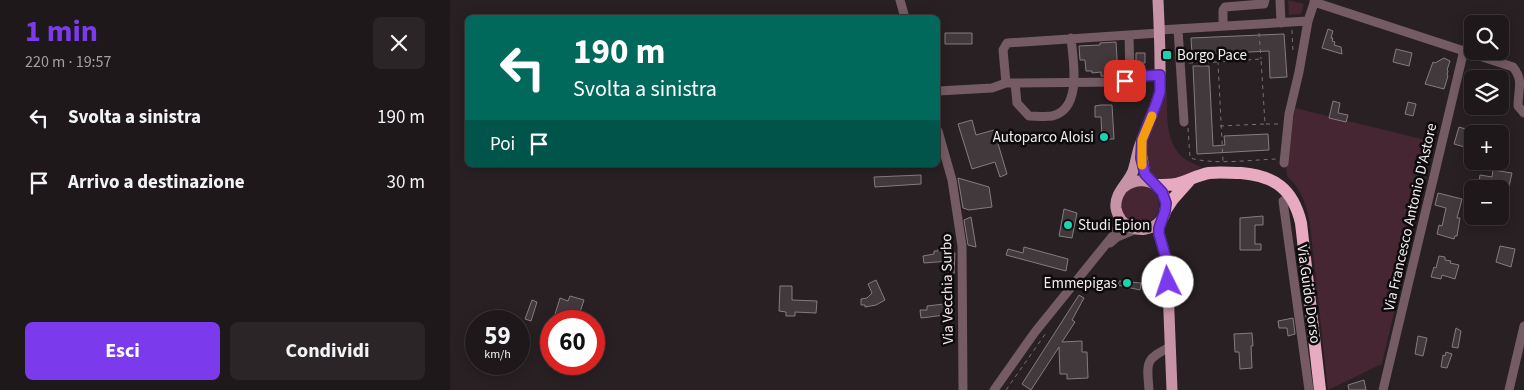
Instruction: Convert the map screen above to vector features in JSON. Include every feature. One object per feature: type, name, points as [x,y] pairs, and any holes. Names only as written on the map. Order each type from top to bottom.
[{"type":"highway","points":[[1154,184],[1177,184],[1209,173],[1226,172],[1264,177],[1286,190],[1298,210],[1303,238],[1317,389]]},
{"type":"highway","points":[[1164,215],[1178,193],[1191,179]]},
{"type":"main road","points":[[1158,0],[1160,75],[1158,98],[1142,140],[1134,170],[1116,201],[1118,214],[1124,223],[1147,234],[1157,245],[1164,263],[1168,282]]},
{"type":"main road","points":[[1142,140],[1142,166],[1145,174],[1164,196],[1166,203],[1159,234],[1167,262],[1172,390]]},
{"type":"main road","points":[[1124,187],[1130,182],[1140,180],[1154,184]]},
{"type":"main road","points":[[1139,230],[1156,225],[1164,215]]},
{"type":"street","points":[[900,0],[904,15]]},
{"type":"street","points":[[1223,26],[1223,10],[1225,7],[1264,4],[1266,0]]},
{"type":"street","points":[[1280,0],[1281,23]]},
{"type":"street","points":[[1284,161],[1288,123],[1308,22],[1315,1],[1464,50]]},
{"type":"street","points":[[1006,83],[1003,50],[1007,43],[1129,35],[1178,29],[1308,22]]},
{"type":"street","points":[[1178,29],[1184,122]]},
{"type":"street","points":[[1129,35],[1130,77]]},
{"type":"street","points":[[1015,83],[1016,103],[1029,116],[1053,116],[1063,111],[1070,99],[1075,83],[1071,38]]},
{"type":"street","name":"Via Francesco Antonio D'Astore","points":[[1383,390],[1464,50]]},
{"type":"street","points":[[1493,60],[1513,67],[1520,72],[1523,82],[1518,106],[1524,113]]},
{"type":"street","points":[[940,91],[992,88],[1006,83],[1119,82],[1125,81],[1130,77],[1160,75]]},
{"type":"street","name":"Via Vecchia Surbo","points":[[940,138],[952,180],[962,246],[963,390]]},
{"type":"street","name":"Via Guido Dorso","points":[[1283,201],[1317,389]]},
{"type":"street","points":[[994,390],[1034,332],[1117,228],[1119,222],[1118,214]]},
{"type":"street","points":[[1102,249],[1117,238],[1139,230]]},
{"type":"street","points":[[1509,390],[1524,326]]},
{"type":"street","points":[[1149,390],[1148,365],[1152,356],[1170,346]]},
{"type":"path","points":[[1292,28],[1294,58]]},
{"type":"path","points":[[1256,30],[1259,30],[1265,124]]},
{"type":"path","points":[[1223,161],[1218,62],[1261,60]]},
{"type":"path","points":[[1220,126],[1288,123]]},
{"type":"path","points":[[1190,158],[1223,161],[1284,161]]},
{"type":"path","points":[[1006,390],[1046,333]]},
{"type":"shaded area","points":[[1288,0],[1304,4],[1301,14],[1289,15]]},
{"type":"shaded area","points":[[1167,91],[1168,126],[1174,147],[1190,162],[1202,167],[1180,177],[1162,181],[1152,175],[1143,159],[1147,141]]},
{"type":"shaded area","points":[[1295,108],[1434,142],[1382,364],[1328,390],[1309,218],[1300,193],[1287,176],[1286,165]]},
{"type":"shaded area","points":[[1140,186],[1147,187],[1153,192],[1158,198],[1158,212],[1153,218],[1147,223],[1140,224],[1133,223],[1127,218],[1122,212],[1121,205],[1122,198],[1127,192],[1133,187]]},
{"type":"building","points":[[1328,29],[1333,31],[1332,41],[1335,42],[1334,45],[1341,47],[1342,54],[1322,48]]},
{"type":"building","points":[[945,33],[972,33],[972,44],[945,44]]},
{"type":"building","points":[[1284,34],[1287,77],[1270,78],[1269,51],[1192,55],[1191,38]]},
{"type":"building","points":[[1116,42],[1118,76],[1101,76],[1101,72],[1092,73],[1092,71],[1086,71],[1085,60],[1080,60],[1079,46]]},
{"type":"building","points":[[1396,49],[1412,53],[1409,66],[1393,62]]},
{"type":"building","points":[[1136,53],[1145,53],[1145,63],[1136,63]]},
{"type":"building","points":[[1444,58],[1450,61],[1444,89],[1425,84],[1433,62],[1435,63]]},
{"type":"building","points":[[1193,66],[1209,66],[1213,146],[1225,145],[1224,136],[1268,134],[1269,150],[1197,154]]},
{"type":"building","points":[[1333,101],[1340,103],[1338,113],[1348,115],[1346,122],[1329,118]]},
{"type":"building","points":[[1408,102],[1416,104],[1413,116],[1405,114]]},
{"type":"building","points":[[1112,105],[1114,139],[1102,139],[1101,117],[1095,117],[1095,106]]},
{"type":"building","points":[[972,120],[976,135],[994,130],[1007,174],[1000,177],[995,162],[972,169],[958,124]]},
{"type":"building","points":[[1459,127],[1464,129],[1464,147],[1454,144]]},
{"type":"building","points":[[1493,170],[1512,173],[1509,186],[1509,180],[1479,180],[1480,175],[1492,177]]},
{"type":"building","points":[[921,175],[921,184],[875,187],[874,177]]},
{"type":"building","points":[[958,178],[989,187],[992,207],[969,210],[963,208]]},
{"type":"building","points":[[1438,193],[1462,199],[1457,218],[1460,218],[1457,236],[1454,239],[1437,234],[1439,225],[1442,226],[1446,208],[1435,205]]},
{"type":"building","name":"Studi Epion","points":[[1064,209],[1077,213],[1072,238],[1059,236]]},
{"type":"building","points":[[1263,216],[1263,225],[1255,225],[1255,244],[1261,244],[1261,250],[1240,250],[1240,218]]},
{"type":"building","points":[[971,217],[976,247],[968,245],[964,220]]},
{"type":"building","points":[[1500,246],[1515,249],[1511,267],[1496,262]]},
{"type":"building","points":[[1024,247],[1068,259],[1066,271],[1006,255],[1008,249],[1023,253]]},
{"type":"building","points":[[944,248],[947,254],[955,253],[954,274],[949,274],[949,261],[924,263],[923,256],[934,254],[934,251]]},
{"type":"building","points":[[1439,256],[1445,257],[1445,260],[1451,261],[1450,263],[1459,265],[1455,279],[1442,275],[1441,279],[1431,277]]},
{"type":"building","points":[[876,280],[885,300],[876,305],[865,307],[865,305],[861,305],[861,299],[867,298],[872,293],[868,284]]},
{"type":"building","points":[[1119,281],[1141,283],[1140,290],[1118,285]]},
{"type":"building","points":[[780,286],[792,286],[792,300],[817,301],[816,313],[795,312],[795,316],[786,316],[786,312],[779,311]]},
{"type":"building","points":[[1079,295],[1084,298],[1072,320],[1075,322],[1062,342],[1082,341],[1082,352],[1087,352],[1088,378],[1067,379],[1067,374],[1060,374],[1059,347],[1031,390],[1022,384]]},
{"type":"building","points":[[570,296],[584,300],[581,310],[556,310],[560,298],[568,301]]},
{"type":"building","points":[[532,300],[537,302],[531,321],[530,310],[528,310]]},
{"type":"building","points":[[953,303],[953,314],[921,318],[920,310],[927,310],[927,306]]},
{"type":"building","points":[[1293,318],[1295,334],[1288,336],[1287,328],[1279,328],[1278,321]]},
{"type":"building","points":[[1456,328],[1461,331],[1458,348],[1452,347]]},
{"type":"building","points":[[1252,333],[1252,368],[1240,369],[1239,352],[1235,352],[1234,334]]},
{"type":"building","points":[[1418,336],[1427,338],[1423,356],[1415,354]]},
{"type":"building","points":[[1446,352],[1452,354],[1447,368],[1441,367],[1443,355],[1445,356]]},
{"type":"building","points":[[1364,380],[1366,390],[1349,390],[1348,385]]},
{"type":"slow traffic","points":[[1142,165],[1142,140],[1152,116]]},
{"type":"place","name":"Borgo Pace","points":[[1167,55]]},
{"type":"place","name":"Autoparco Aloisi","points":[[1104,137]]},
{"type":"place","name":"Studi Epion","points":[[1068,225]]},
{"type":"place","name":"Emmepigas","points":[[1127,283]]},
{"type":"route","points":[[1125,81],[1130,77],[1160,75],[1160,92],[1142,140],[1141,158],[1145,174],[1162,192],[1166,203],[1159,234],[1167,262],[1168,282]]}]
